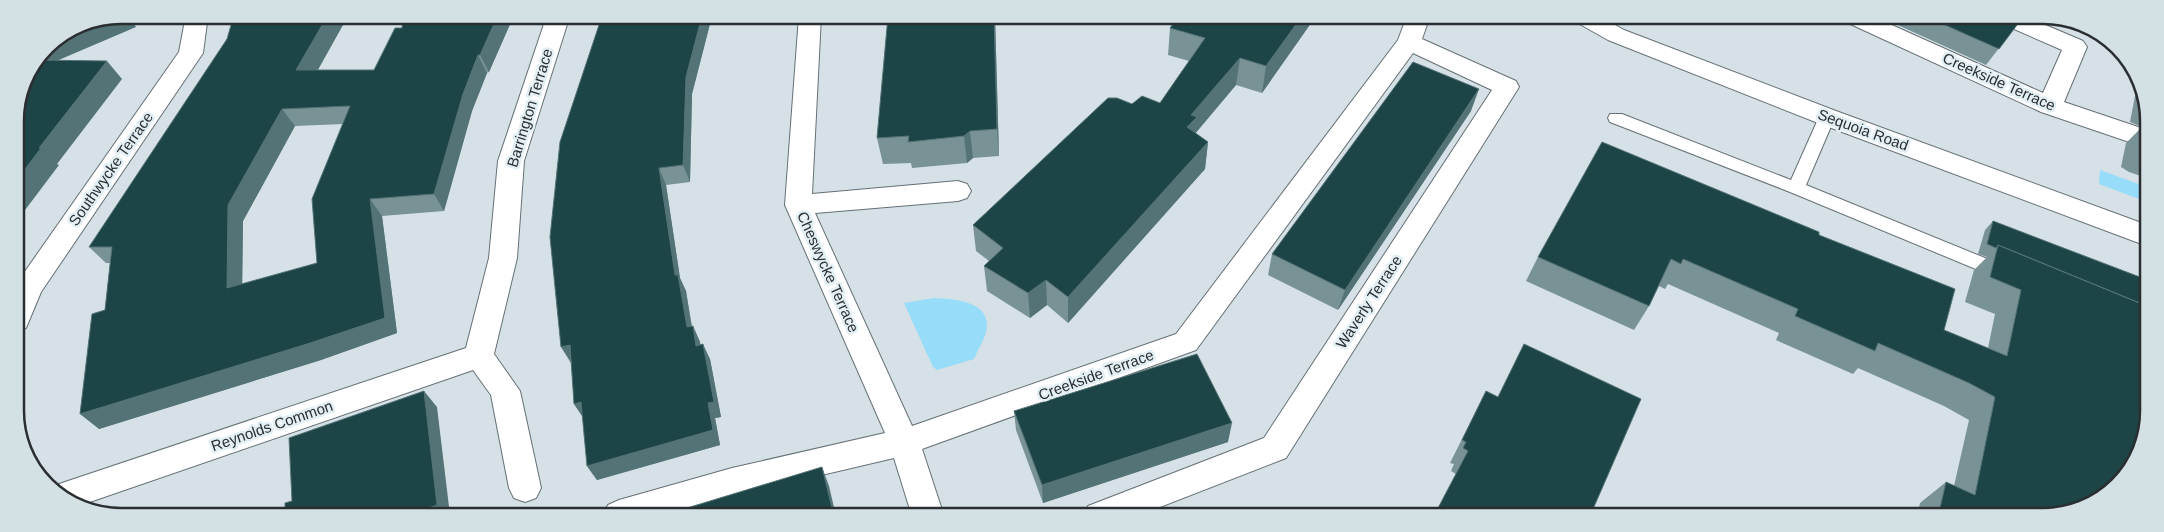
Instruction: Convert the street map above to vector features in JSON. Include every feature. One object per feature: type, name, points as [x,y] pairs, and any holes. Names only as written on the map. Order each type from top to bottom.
[{"type":"street","name":"Southwycke Terrace","points":[[24,300],[29,288],[191,53],[196,24]]},
{"type":"street","name":"Barrington Terrace","points":[[479,356],[503,258],[511,161],[556,24]]},
{"type":"street","name":"Cheswycke Terrace","points":[[809,24],[798,205],[904,442],[925,508]]},
{"type":"street","name":"Sequoia Road","points":[[1596,24],[1616,36],[2140,233]]},
{"type":"street","name":"Creekside Terrace","points":[[1869,24],[2050,106],[2140,137]]},
{"type":"street","points":[[2022,24],[2075,47],[2050,106]]},
{"type":"street","name":"Creekside Terrace","points":[[644,508],[732,482],[904,442],[1186,342],[1414,29]]},
{"type":"street","name":"Waverly Terrace","points":[[1120,508],[1275,448],[1507,87],[1414,29]]},
{"type":"street","points":[[798,205],[958,191]]},
{"type":"street","points":[[479,356],[505,391],[525,488]]},
{"type":"street","name":"Reynolds Common","points":[[71,494],[479,356]]},
{"type":"lane","points":[[1796,188],[1828,117]]},
{"type":"lane","points":[[1616,118],[1796,188],[2018,279]]},
{"type":"shaded area","points":[[2100,170],[2140,184],[2140,199],[2099,184]]},
{"type":"shaded area","points":[[934,298],[959,300],[975,306],[986,317],[987,330],[974,359],[937,370],[933,367],[904,303]]},
{"type":"building","points":[[231,24],[323,24],[296,70],[374,70],[395,28],[402,28],[402,24],[494,24],[480,55],[478,55],[463,94],[434,194],[370,199],[385,318],[80,414],[92,314],[105,310],[112,247],[89,247],[227,39]],"holes":[[[350,106],[312,199],[317,263],[227,288],[228,205],[282,109]]]},
{"type":"building","points":[[599,24],[700,24],[686,77],[683,165],[659,168],[675,275],[678,275],[687,327],[693,326],[696,346],[703,344],[714,402],[708,403],[713,430],[587,466],[581,402],[574,404],[570,345],[561,347],[550,237],[560,142]]},
{"type":"building","points":[[887,24],[994,24],[997,129],[970,131],[964,136],[908,142],[909,136],[877,138]]},
{"type":"building","points":[[1173,24],[1296,24],[1266,66],[1240,58],[1191,115],[1197,117],[1187,127],[1208,142],[1068,297],[1046,280],[1028,293],[984,266],[1003,248],[973,225],[1108,98],[1117,98],[1132,104],[1142,96],[1160,103],[1205,38],[1170,28]]},
{"type":"building","points":[[1943,24],[2018,24],[1999,49]]},
{"type":"building","points":[[45,60],[107,61],[39,148],[41,148],[24,170],[24,114],[31,84],[40,67]]},
{"type":"building","points":[[1413,62],[1479,89],[1345,290],[1272,254]]},
{"type":"building","points":[[1602,142],[1819,232],[1819,235],[1955,289],[1944,330],[2007,356],[2021,290],[1990,277],[1998,245],[2140,303],[2140,411],[2135,442],[2127,460],[2112,480],[2097,492],[2080,501],[2050,508],[1940,508],[1946,482],[1975,495],[1995,397],[1969,383],[1878,343],[1875,351],[1795,316],[1798,309],[1683,259],[1681,264],[1671,259],[1649,306],[1538,257]]},
{"type":"building","points":[[1993,221],[2140,277],[2140,303],[1998,245],[1996,248],[1987,244]]},
{"type":"building","points":[[1524,344],[1641,399],[1593,508],[1438,508],[1468,451],[1463,448],[1466,442],[1462,440],[1486,391],[1498,397]]},
{"type":"building","points":[[1197,354],[1232,423],[1042,485],[1014,411]]},
{"type":"building","points":[[424,391],[437,505],[428,508],[285,508],[285,503],[292,501],[289,438]]},
{"type":"building","points":[[822,467],[832,508],[687,508]]}]
